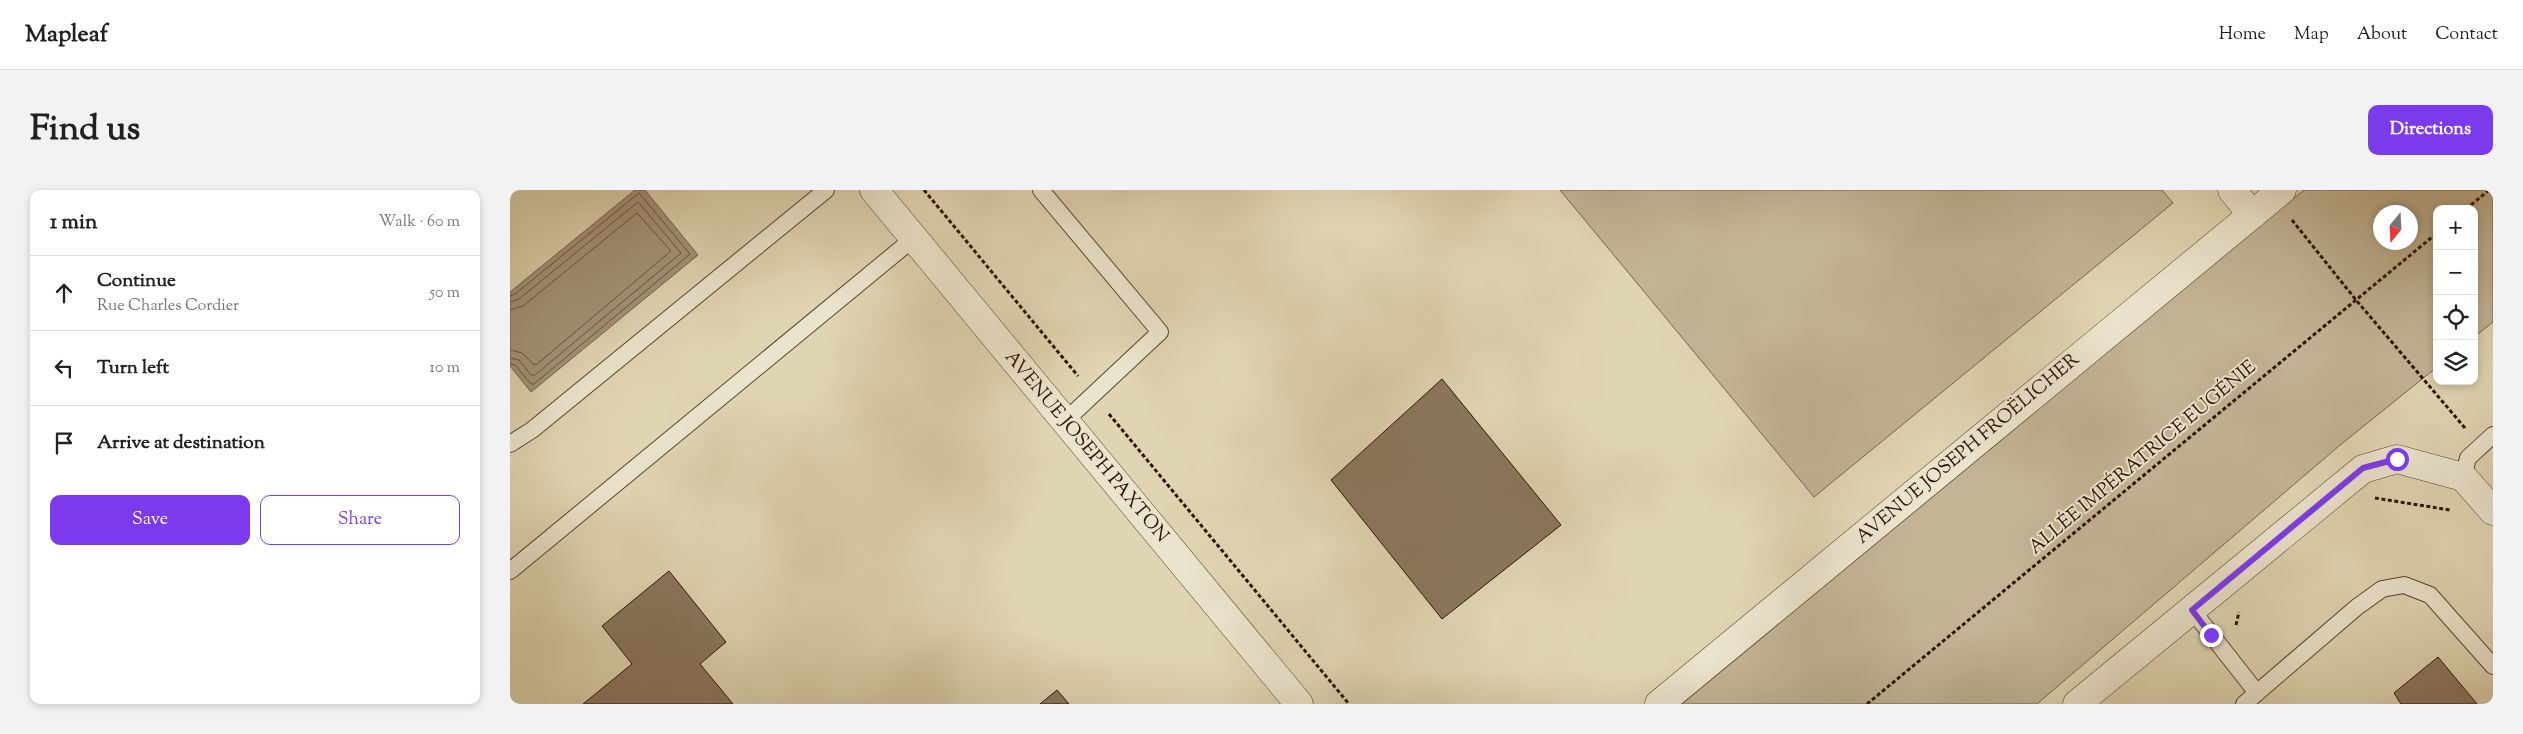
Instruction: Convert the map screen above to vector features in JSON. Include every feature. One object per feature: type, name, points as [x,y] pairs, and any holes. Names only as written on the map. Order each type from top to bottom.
[{"type":"street","name":"AVENUE JOSEPH PAXTON","points":[[874,190],[1299,704]]},
{"type":"street","points":[[2232,190],[2252,215]]},
{"type":"street","name":"AVENUE JOSEPH FROËLICHER","points":[[1659,704],[2278,193]]},
{"type":"street","points":[[2077,704],[2363,468],[2397,459],[2463,477],[2493,511]]},
{"type":"lane","points":[[510,444],[539,424],[826,190]]},
{"type":"lane","points":[[1041,190],[1160,332],[1065,421]]},
{"type":"lane","points":[[510,571],[914,238]]},
{"type":"lane","points":[[2463,477],[2468,458],[2493,435]]},
{"type":"lane","points":[[2244,704],[2382,589],[2404,585],[2430,595],[2493,666]]},
{"type":"lane","points":[[2192,610],[2257,693]]},
{"type":"path","points":[[924,190],[1349,704]]},
{"type":"path","points":[[2471,205],[2489,190]]},
{"type":"path","points":[[2278,193],[2356,300],[2480,446]]},
{"type":"path","name":"ALLÉE IMPÉRATRICE EUGÉNIE","points":[[1867,704],[2433,236]]},
{"type":"path","points":[[2373,498],[2458,511]]},
{"type":"path","points":[[2236,629],[2236,617],[2243,605]]},
{"type":"shaded area","points":[[1560,190],[2162,190],[2173,203],[1814,497]]},
{"type":"shaded area","points":[[2304,190],[2493,190],[2493,322],[2478,334],[2478,205],[2433,205],[2433,370],[2339,446],[2037,704],[1682,704]]},
{"type":"water","points":[[635,190],[645,190],[698,255],[531,392],[510,366],[510,292]]},
{"type":"building","points":[[1442,379],[1561,525],[1442,619],[1331,480]]},
{"type":"building","points":[[669,571],[726,642],[700,664],[733,704],[583,704],[632,664],[602,626]]},
{"type":"building","points":[[2438,657],[2477,704],[2401,704],[2394,693]]},
{"type":"building","points":[[1057,690],[1069,704],[1040,704]]},
{"type":"route","points":[[2211,635],[2192,610],[2363,468],[2397,459]]}]
